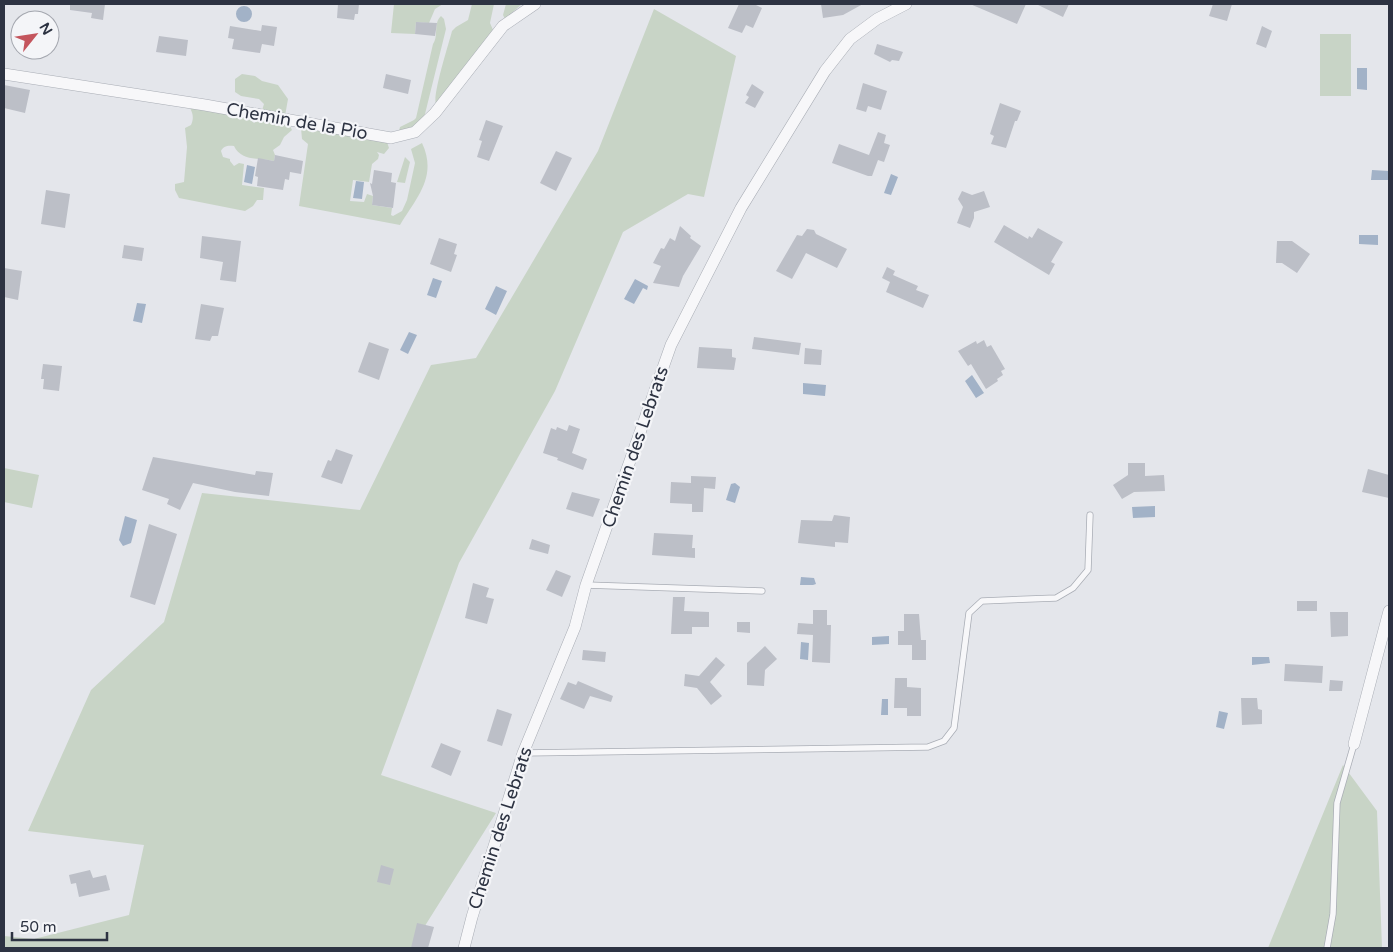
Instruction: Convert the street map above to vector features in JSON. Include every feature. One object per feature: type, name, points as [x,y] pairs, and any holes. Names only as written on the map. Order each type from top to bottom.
[{"type":"street","name":"Chemin de la Pio","points":[[4,74],[204,105],[391,138],[415,132],[435,113],[504,26],[535,4]]},
{"type":"street","name":"Chemin des Lebrats","points":[[464,948],[523,753],[575,627],[586,585],[671,345],[740,208],[825,71],[850,39],[877,19],[906,4]]},
{"type":"street","points":[[1354,744],[1389,611]]},
{"type":"lane","points":[[523,753],[928,747],[944,741],[954,728],[969,613],[982,602],[1056,598],[1073,588],[1088,570],[1090,515]]},
{"type":"lane","points":[[586,585],[762,591]]},
{"type":"lane","points":[[1327,948],[1333,914],[1337,803],[1354,744]]},
{"type":"green space","points":[[394,4],[443,4],[435,9],[429,23],[416,22],[415,34],[391,33]]},
{"type":"green space","points":[[472,4],[494,4],[490,23],[493,30],[436,104],[436,91],[452,31],[468,20]]},
{"type":"green space","points":[[506,4],[522,4],[505,19],[503,15]]},
{"type":"green space","points":[[654,9],[736,56],[704,197],[688,194],[623,232],[555,391],[459,563],[381,775],[496,813],[411,948],[4,948],[4,936],[34,939],[129,915],[144,845],[28,831],[91,690],[164,622],[202,493],[360,510],[431,365],[476,358],[598,151]]},
{"type":"green space","points":[[441,16],[444,19],[446,29],[424,118],[415,126],[399,131],[400,127],[416,118],[436,37],[437,22]]},
{"type":"green space","points":[[1320,34],[1351,34],[1351,96],[1320,96]]},
{"type":"green space","points":[[242,74],[255,76],[262,81],[278,85],[288,99],[285,116],[292,130],[284,137],[280,145],[273,150],[275,155],[274,161],[246,157],[237,151],[234,146],[226,146],[221,151],[223,157],[230,159],[234,166],[239,163],[244,164],[242,185],[264,188],[263,200],[257,200],[253,206],[245,211],[179,198],[175,190],[175,184],[184,182],[187,147],[185,128],[191,125],[193,118],[190,108],[217,103],[234,104],[241,107],[246,116],[254,123],[259,120],[264,104],[259,99],[241,96],[235,92],[235,79]]},
{"type":"green space","points":[[301,128],[387,142],[389,148],[384,154],[377,152],[379,155],[378,159],[372,164],[369,182],[353,180],[350,201],[364,202],[367,194],[373,196],[372,205],[392,208],[391,215],[393,216],[402,211],[407,200],[415,163],[411,149],[422,143],[428,166],[426,177],[423,187],[400,225],[299,206],[308,144],[302,139]]},
{"type":"green space","points":[[405,157],[410,162],[405,183],[397,182]]},
{"type":"green space","points":[[4,468],[39,475],[32,508],[4,502]]},
{"type":"green space","points":[[1343,765],[1377,811],[1382,948],[1268,948]]},
{"type":"water","points":[[244,6],[252,14],[244,22],[236,14]]},
{"type":"water","points":[[1357,68],[1367,68],[1367,90],[1357,89]]},
{"type":"water","points":[[247,165],[255,167],[252,184],[244,182]]},
{"type":"water","points":[[1372,170],[1389,171],[1389,180],[1371,180]]},
{"type":"water","points":[[891,174],[898,177],[891,195],[884,193]]},
{"type":"water","points":[[356,181],[364,182],[362,199],[353,198]]},
{"type":"water","points":[[1359,235],[1378,235],[1378,245],[1359,244]]},
{"type":"water","points":[[433,278],[442,281],[436,298],[427,295]]},
{"type":"water","points":[[635,279],[648,286],[647,290],[643,288],[634,304],[624,299]]},
{"type":"water","points":[[496,286],[507,291],[496,315],[485,309]]},
{"type":"water","points":[[137,303],[146,304],[142,323],[133,321]]},
{"type":"water","points":[[409,332],[417,335],[408,354],[400,350]]},
{"type":"water","points":[[972,375],[984,393],[976,398],[965,381]]},
{"type":"water","points":[[803,383],[826,385],[825,396],[803,394]]},
{"type":"water","points":[[735,483],[740,487],[735,503],[726,500],[731,484]]},
{"type":"water","points":[[1155,506],[1155,517],[1133,518],[1132,507]]},
{"type":"water","points":[[125,516],[137,520],[131,543],[123,546],[119,540]]},
{"type":"water","points":[[801,577],[814,578],[816,584],[800,585]]},
{"type":"water","points":[[889,636],[889,644],[872,645],[872,637]]},
{"type":"water","points":[[801,642],[809,643],[808,660],[800,659]]},
{"type":"water","points":[[1252,657],[1269,657],[1270,663],[1252,665]]},
{"type":"water","points":[[882,699],[888,699],[888,715],[881,715]]},
{"type":"water","points":[[1219,711],[1228,713],[1224,729],[1216,727]]},
{"type":"building","points":[[70,4],[105,4],[103,20],[91,18],[92,13],[70,10]]},
{"type":"building","points":[[338,4],[359,4],[358,14],[355,14],[354,20],[337,18]]},
{"type":"building","points":[[739,4],[754,4],[762,8],[753,28],[746,25],[742,33],[728,28]]},
{"type":"building","points":[[821,4],[863,4],[843,15],[823,18]]},
{"type":"building","points":[[970,4],[1026,4],[1017,24]]},
{"type":"building","points":[[1036,4],[1069,4],[1063,17]]},
{"type":"building","points":[[1213,4],[1232,4],[1227,21],[1209,16]]},
{"type":"building","points":[[416,22],[437,23],[435,36],[415,34]]},
{"type":"building","points":[[262,25],[277,27],[274,46],[262,44],[260,53],[232,49],[234,39],[228,38],[230,26],[261,31]]},
{"type":"building","points":[[1262,26],[1272,31],[1266,48],[1256,44]]},
{"type":"building","points":[[159,36],[188,40],[186,56],[156,52]]},
{"type":"building","points":[[877,44],[903,52],[899,61],[892,60],[890,62],[874,54]]},
{"type":"building","points":[[386,74],[411,80],[408,94],[383,88]]},
{"type":"building","points":[[863,83],[887,91],[881,110],[868,106],[866,112],[856,109]]},
{"type":"building","points":[[752,84],[764,92],[755,108],[745,103],[749,97],[746,95]]},
{"type":"building","points":[[4,85],[30,90],[25,113],[4,108]]},
{"type":"building","points":[[1000,103],[1021,111],[1017,121],[1015,121],[1006,148],[991,144],[994,136],[990,134]]},
{"type":"building","points":[[486,120],[503,126],[489,161],[477,157],[482,141],[479,140]]},
{"type":"building","points":[[878,132],[886,135],[884,143],[890,145],[884,162],[878,160],[872,176],[832,163],[839,144],[869,155]]},
{"type":"building","points":[[556,151],[572,158],[556,191],[540,183]]},
{"type":"building","points":[[275,155],[303,161],[301,174],[290,172],[289,180],[285,179],[283,190],[257,186],[258,177],[255,176],[258,158],[274,161]]},
{"type":"building","points":[[374,170],[392,173],[391,182],[396,183],[393,208],[372,205],[373,196],[370,183],[372,184]]},
{"type":"building","points":[[46,190],[70,194],[65,228],[41,224]]},
{"type":"building","points":[[962,191],[972,195],[984,191],[990,207],[974,212],[970,228],[957,223],[963,207],[958,199]]},
{"type":"building","points":[[1004,225],[1028,239],[1029,236],[1032,238],[1038,228],[1063,242],[1051,262],[1055,264],[1049,275],[994,242]]},
{"type":"building","points":[[680,226],[691,236],[690,238],[701,246],[683,276],[679,287],[653,283],[661,266],[653,263],[661,248],[664,249],[670,238],[675,241]]},
{"type":"building","points":[[807,229],[814,230],[816,234],[847,249],[837,268],[806,253],[792,279],[776,271],[797,235],[802,236]]},
{"type":"building","points":[[202,236],[241,241],[236,282],[220,280],[223,262],[200,258]]},
{"type":"building","points":[[439,238],[457,244],[454,254],[457,255],[451,272],[430,264]]},
{"type":"building","points":[[1277,241],[1292,241],[1310,254],[1297,273],[1282,263],[1276,263]]},
{"type":"building","points":[[124,245],[144,248],[142,261],[122,258]]},
{"type":"building","points":[[887,267],[895,271],[893,275],[918,286],[916,290],[929,295],[923,308],[886,292],[890,282],[882,278]]},
{"type":"building","points":[[4,268],[22,271],[18,300],[4,297]]},
{"type":"building","points":[[201,304],[224,308],[218,336],[212,336],[210,341],[195,339]]},
{"type":"building","points":[[754,337],[801,343],[799,355],[752,349]]},
{"type":"building","points":[[984,340],[987,347],[991,345],[1005,369],[1001,371],[1003,375],[997,379],[998,381],[986,389],[971,364],[968,366],[958,351],[976,341],[977,344]]},
{"type":"building","points":[[369,342],[389,349],[379,380],[358,372]]},
{"type":"building","points":[[699,347],[732,349],[732,357],[736,358],[734,370],[697,368]]},
{"type":"building","points":[[805,348],[822,350],[821,365],[804,364]]},
{"type":"building","points":[[43,364],[62,366],[59,391],[43,389],[44,379],[41,379]]},
{"type":"building","points":[[569,425],[580,429],[572,453],[587,459],[583,470],[543,453],[551,428],[556,430],[557,427],[567,431]]},
{"type":"building","points":[[336,449],[353,455],[342,484],[321,477],[328,460],[331,461]]},
{"type":"building","points":[[153,457],[255,475],[256,471],[273,473],[269,496],[235,492],[193,483],[180,510],[167,504],[169,499],[142,490]]},
{"type":"building","points":[[1128,463],[1145,463],[1145,476],[1164,475],[1165,491],[1134,492],[1122,499],[1113,485],[1128,475]]},
{"type":"building","points":[[1368,469],[1389,475],[1389,498],[1362,492]]},
{"type":"building","points":[[691,476],[716,477],[715,489],[704,488],[703,512],[692,512],[692,504],[670,503],[671,482],[691,483]]},
{"type":"building","points":[[572,492],[600,499],[593,517],[566,509]]},
{"type":"building","points":[[834,515],[850,517],[848,543],[835,542],[835,547],[798,543],[801,520],[832,521]]},
{"type":"building","points":[[149,524],[177,534],[155,605],[130,597]]},
{"type":"building","points":[[654,533],[693,535],[692,548],[695,548],[695,558],[652,555]]},
{"type":"building","points":[[532,539],[550,545],[548,554],[529,549]]},
{"type":"building","points":[[556,570],[571,576],[562,597],[546,590]]},
{"type":"building","points":[[473,583],[489,588],[486,597],[494,599],[487,624],[465,618]]},
{"type":"building","points":[[673,597],[685,597],[684,611],[709,612],[709,627],[692,627],[692,634],[671,634]]},
{"type":"building","points":[[1297,601],[1317,601],[1317,611],[1297,611]]},
{"type":"building","points":[[813,610],[827,610],[827,625],[831,625],[830,663],[812,662],[813,635],[797,634],[798,623],[813,624]]},
{"type":"building","points":[[1330,612],[1348,612],[1348,636],[1331,637]]},
{"type":"building","points":[[904,614],[919,614],[921,640],[926,640],[926,660],[912,660],[912,645],[898,645],[898,631],[904,631]]},
{"type":"building","points":[[737,622],[750,622],[750,633],[737,632]]},
{"type":"building","points":[[765,646],[777,659],[765,670],[764,686],[747,685],[747,663]]},
{"type":"building","points":[[583,650],[606,652],[605,662],[582,660]]},
{"type":"building","points":[[716,657],[725,665],[710,682],[722,696],[711,705],[697,688],[684,686],[685,674],[699,676]]},
{"type":"building","points":[[1285,664],[1323,666],[1322,683],[1284,681]]},
{"type":"building","points":[[895,678],[907,678],[907,687],[921,688],[921,716],[907,716],[907,708],[894,708]]},
{"type":"building","points":[[1330,680],[1343,681],[1342,691],[1329,691]]},
{"type":"building","points":[[578,681],[613,696],[611,702],[590,696],[584,709],[560,699],[568,682],[576,685]]},
{"type":"building","points":[[1241,698],[1257,698],[1258,709],[1262,710],[1262,724],[1242,725]]},
{"type":"building","points":[[497,709],[512,714],[502,746],[487,741]]},
{"type":"building","points":[[441,743],[461,751],[451,776],[431,767]]},
{"type":"building","points":[[381,865],[394,869],[390,885],[377,882]]},
{"type":"building","points":[[90,870],[93,878],[106,875],[110,890],[79,897],[76,883],[71,884],[69,875]]},
{"type":"building","points":[[417,923],[434,927],[428,948],[411,948]]}]
